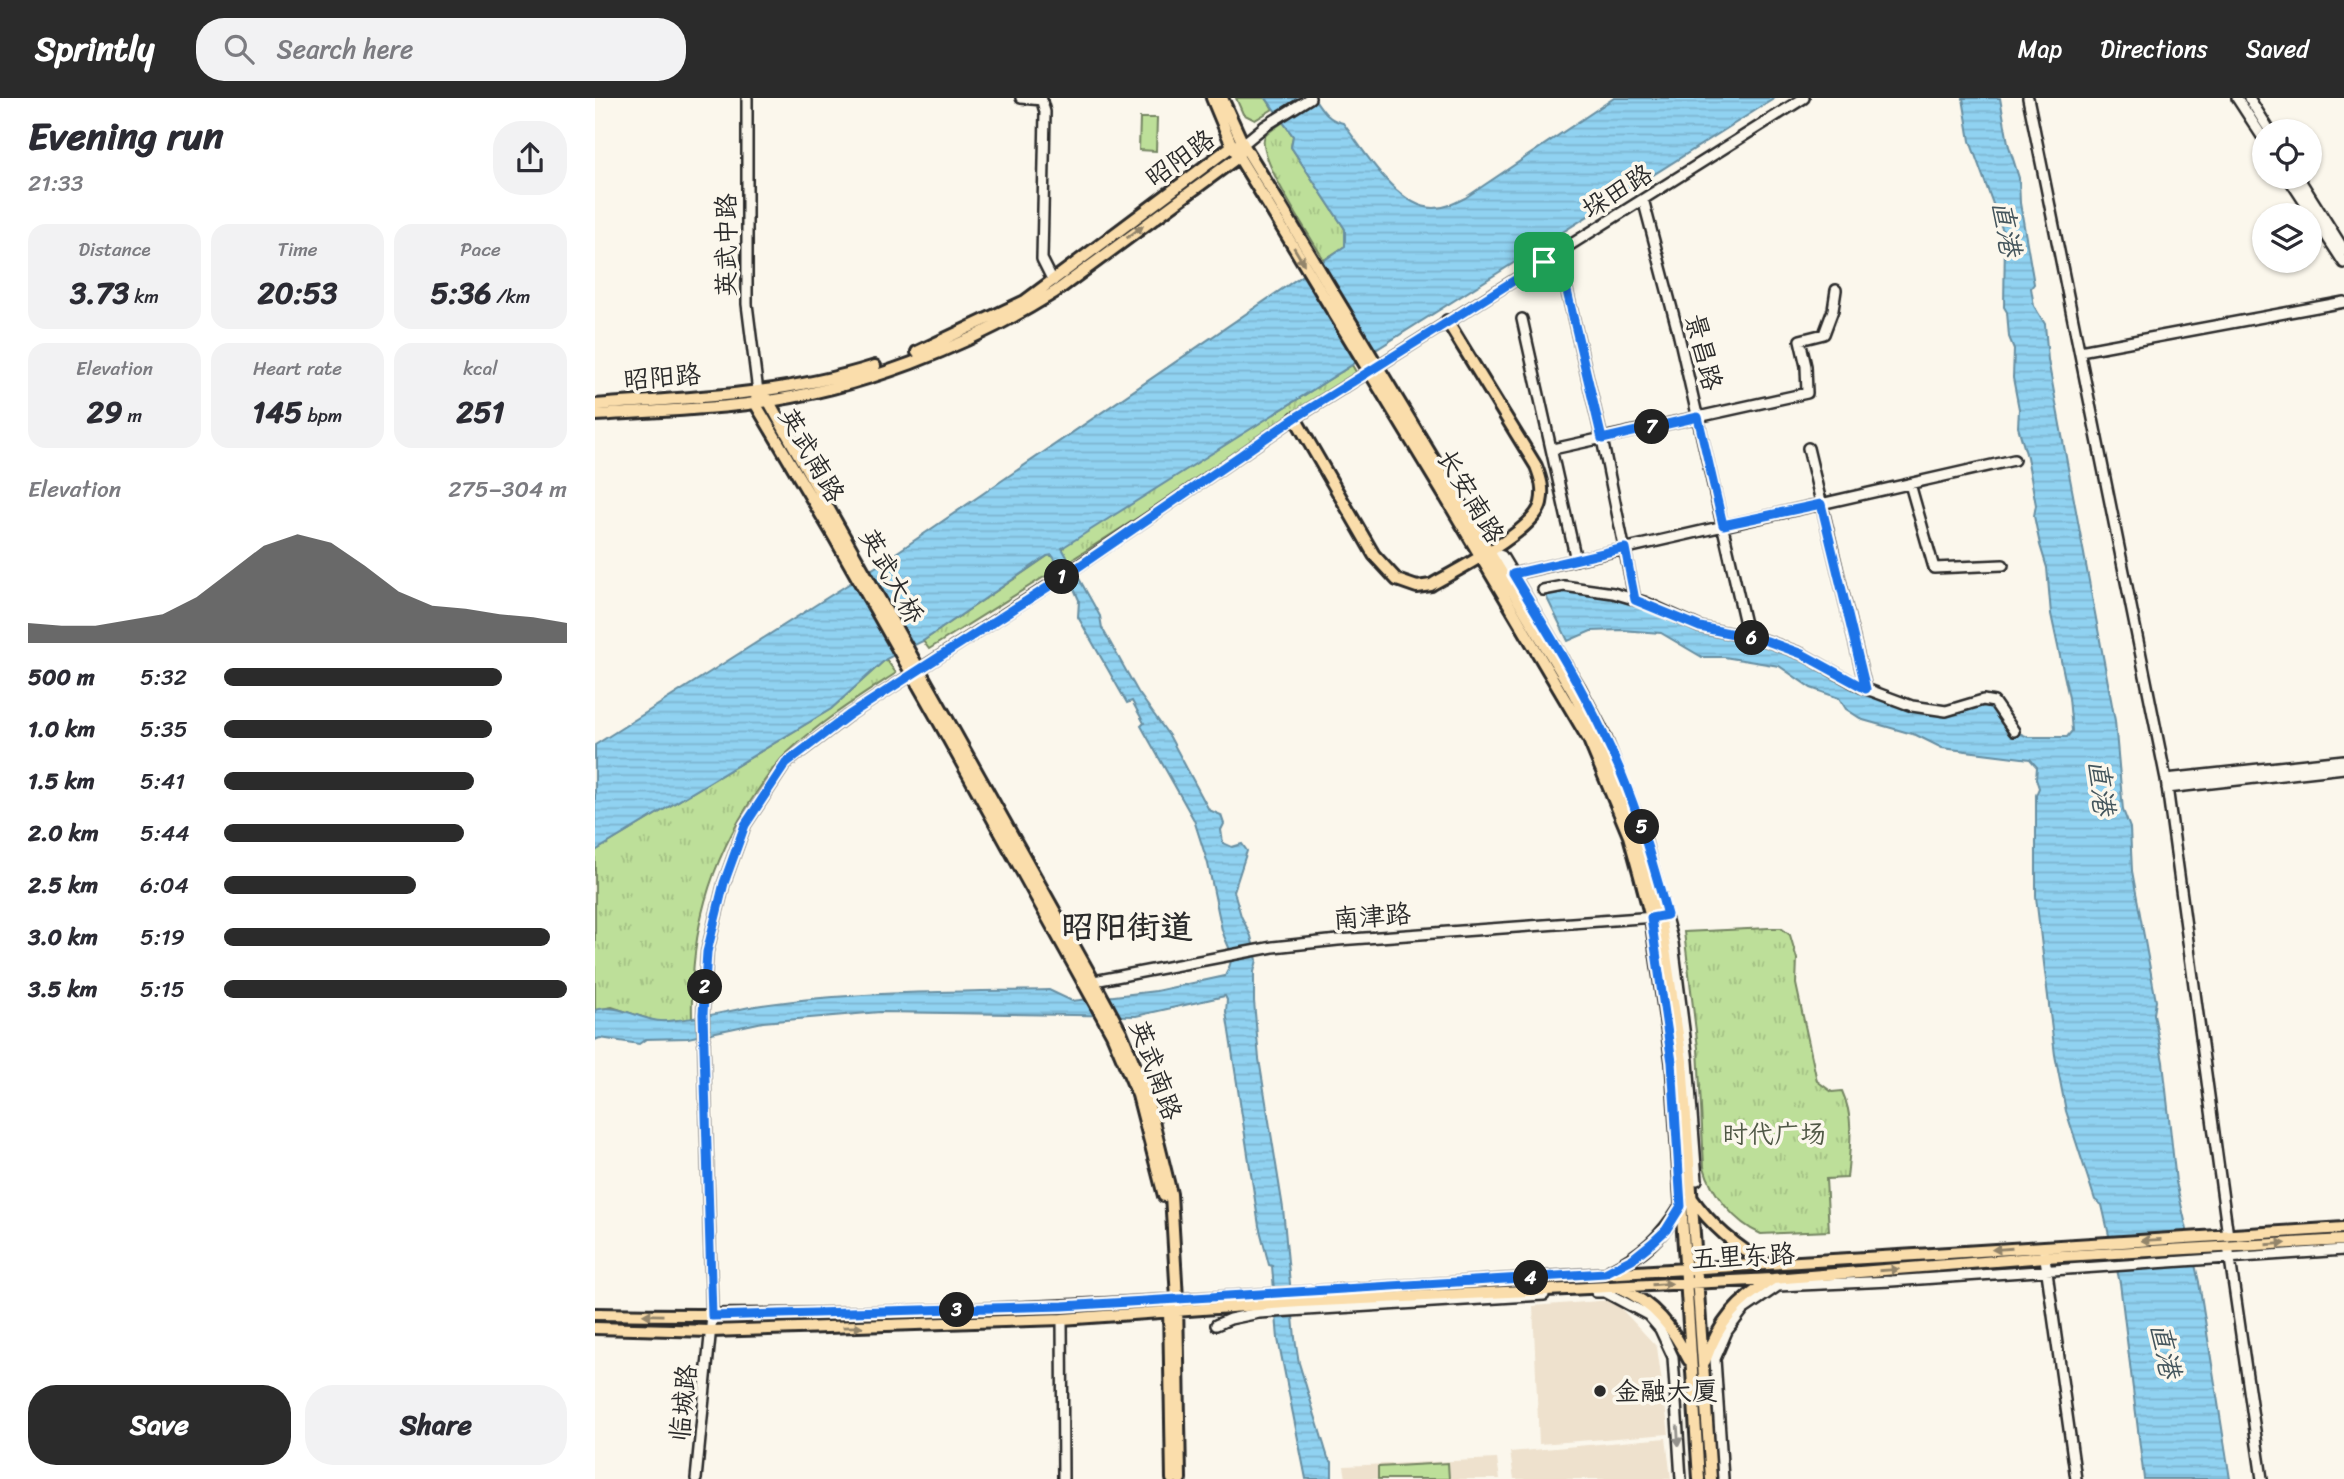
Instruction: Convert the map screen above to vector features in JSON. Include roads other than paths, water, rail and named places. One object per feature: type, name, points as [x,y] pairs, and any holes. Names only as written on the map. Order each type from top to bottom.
[{"type":"main road","name":"长安南路","points":[[1212,98],[1237,145],[1484,554],[1588,740],[1629,836],[1659,916],[1682,1061],[1698,1269],[1699,1479]]},
{"type":"main road","name":"长安南路","points":[[1222,98],[1237,145]]},
{"type":"main road","name":"昭阳路","points":[[595,405],[757,397],[768,400],[832,388],[912,362],[977,335],[1055,292],[1238,157],[1237,145]]},
{"type":"main road","name":"昭阳路","points":[[595,415],[757,397],[832,380],[912,355],[1025,300],[1237,145]]},
{"type":"main road","name":"长安南路","points":[[1238,157],[1268,196]]},
{"type":"main road","points":[[1295,418],[1374,555],[1397,580],[1417,587],[1431,585],[1484,554],[1520,531],[1535,517],[1541,506],[1543,485],[1536,466],[1447,321]]},
{"type":"main road","name":"英武南路","points":[[757,397],[836,531]]},
{"type":"main road","name":"英武南路","points":[[768,400],[836,531]]},
{"type":"main road","name":"英武大桥","points":[[836,531],[942,719]]},
{"type":"main road","name":"英武南路","points":[[942,719],[1089,982],[1146,1093],[1171,1194],[1180,1479]]},
{"type":"main road","name":"长安南路","points":[[1659,916],[1672,1062],[1686,1282],[1711,1479]]},
{"type":"main road","points":[[1691,1197],[1720,1232],[1748,1254],[1767,1264]]},
{"type":"main road","points":[[1605,1273],[1632,1259],[1652,1243],[1666,1230],[1681,1206]]},
{"type":"main road","points":[[2228,1247],[2344,1228]]},
{"type":"main road","points":[[2228,1247],[2344,1240]]},
{"type":"main road","name":"五里东路","points":[[1300,1302],[1605,1273],[2044,1252],[2096,1254],[2228,1247]]},
{"type":"main road","name":"五里东路","points":[[595,1314],[712,1316],[1063,1306],[1253,1305],[1773,1279],[2044,1252]]},
{"type":"main road","points":[[1618,1286],[1645,1301],[1664,1318],[1697,1366],[1725,1320],[1750,1293],[1773,1279]]},
{"type":"main road","name":"英武南路","points":[[1172,1479],[1173,1305]]},
{"type":"main road","name":"五里东路","points":[[595,1328],[711,1331],[1062,1319],[1173,1305]]},
{"type":"street","name":"英武中路","points":[[747,98],[747,304],[757,397]]},
{"type":"street","points":[[1021,98],[1041,99],[1045,112],[1042,259],[1053,281]]},
{"type":"street","points":[[1237,145],[1310,98]]},
{"type":"street","name":"垛田路","points":[[711,1331],[703,1043],[707,952],[724,883],[745,825],[786,763],[849,715],[1062,578],[1295,418],[1804,98]]},
{"type":"street","points":[[2028,98],[2167,783],[2228,1247],[2262,1479]]},
{"type":"street","points":[[2237,98],[2252,121]]},
{"type":"street","points":[[2249,98],[2262,119]]},
{"type":"street","points":[[2296,189],[2344,263]]},
{"type":"street","points":[[2306,189],[2344,250]]},
{"type":"street","name":"景昌路","points":[[1643,199],[1678,332],[1748,638]]},
{"type":"street","points":[[1558,253],[1602,439],[1635,600]]},
{"type":"street","points":[[1553,449],[1807,393],[1806,366],[1800,340],[1823,334],[1833,310],[1836,290]]},
{"type":"street","points":[[2080,351],[2344,302]]},
{"type":"street","points":[[1522,319],[1576,560]]},
{"type":"street","points":[[1808,448],[1866,689]]},
{"type":"street","points":[[1513,574],[2014,460]]},
{"type":"street","points":[[1910,484],[1934,568],[2003,565]]},
{"type":"street","points":[[1484,554],[1502,556],[1580,687],[1604,733],[1643,832],[1659,916],[1681,995],[1697,1180]]},
{"type":"street","points":[[1543,590],[1564,586],[1613,593],[1700,627],[1767,641],[1802,654],[1866,689],[1912,706],[1946,710],[1983,700],[1994,702],[2014,731]]},
{"type":"street","points":[[2167,783],[2344,760]]},
{"type":"street","points":[[2167,783],[2344,768]]},
{"type":"street","name":"南津路","points":[[1089,982],[1273,947],[1659,916]]},
{"type":"street","points":[[2228,1247],[2344,1250]]},
{"type":"street","points":[[2044,1252],[2076,1479]]},
{"type":"street","points":[[1723,1479],[1715,1359],[1727,1331],[1743,1310],[1761,1296],[1778,1286],[2047,1270],[2096,1254]]},
{"type":"street","points":[[1300,1302],[1605,1292],[1648,1315],[1660,1329],[1673,1357],[1681,1479]]},
{"type":"street","points":[[1216,1325],[1253,1305]]},
{"type":"street","points":[[1062,1319],[1063,1479]]},
{"type":"street","name":"临城路","points":[[696,1479],[711,1331]]},
{"type":"water","points":[[1266,98],[1314,98],[1329,117],[1343,123],[1394,188],[1420,205],[1434,208],[1465,198],[1614,98],[1775,98],[1062,548],[1138,692],[1170,737],[1209,810],[1221,815],[1224,824],[1221,830],[1223,843],[1232,847],[1242,844],[1247,851],[1234,891],[1257,960],[1254,972],[1254,1001],[1259,1059],[1283,1208],[1299,1363],[1328,1458],[1332,1462],[1332,1479],[1306,1479],[1278,1339],[1272,1266],[1269,1265],[1259,1226],[1225,996],[1136,1016],[880,1012],[763,1022],[688,1038],[646,1039],[639,1044],[600,1038],[595,1040],[595,1010],[605,1008],[667,1021],[798,1000],[869,995],[1049,990],[1072,1001],[1156,991],[1225,976],[1231,962],[1231,952],[1222,930],[1208,864],[1194,820],[1141,726],[1144,723],[1132,701],[1127,703],[1078,617],[1079,600],[1052,555],[923,641],[886,659],[831,709],[595,851],[595,745],[877,566],[1345,246],[1345,229],[1291,147],[1293,136]]},
{"type":"water","name":"直港","points":[[1963,98],[2000,98],[2008,143],[2019,178],[2020,203],[2034,284],[2031,288],[2034,306],[2045,324],[2048,360],[2115,721],[2123,810],[2130,828],[2132,871],[2156,1001],[2154,1014],[2163,1062],[2176,1182],[2199,1282],[2230,1479],[2144,1479],[2120,1283],[2102,1205],[2095,1200],[2066,1111],[2055,1055],[2036,897],[2036,795],[2039,788],[2036,779],[2037,767],[2030,759],[1942,748],[1916,735],[1863,720],[1846,709],[1839,698],[1811,688],[1779,666],[1724,657],[1702,657],[1661,633],[1591,631],[1568,641],[1543,590],[1564,586],[1613,593],[1678,617],[1767,641],[1861,687],[1912,706],[1946,711],[1994,702],[2014,731],[2028,737],[2067,737],[2072,731],[2069,698],[2051,614],[2047,568],[2034,516],[2036,505],[2027,457],[2018,427],[2019,409],[2013,378],[2014,349],[2004,307],[2005,237],[1970,141]]},
{"type":"place","name":"金融大厦","points":[[1600,1391]]},
{"type":"district","name":"昭阳街道","points":[[1127,926]]},
{"type":"park label","name":"时代广场","points":[[1774,1134]]}]
